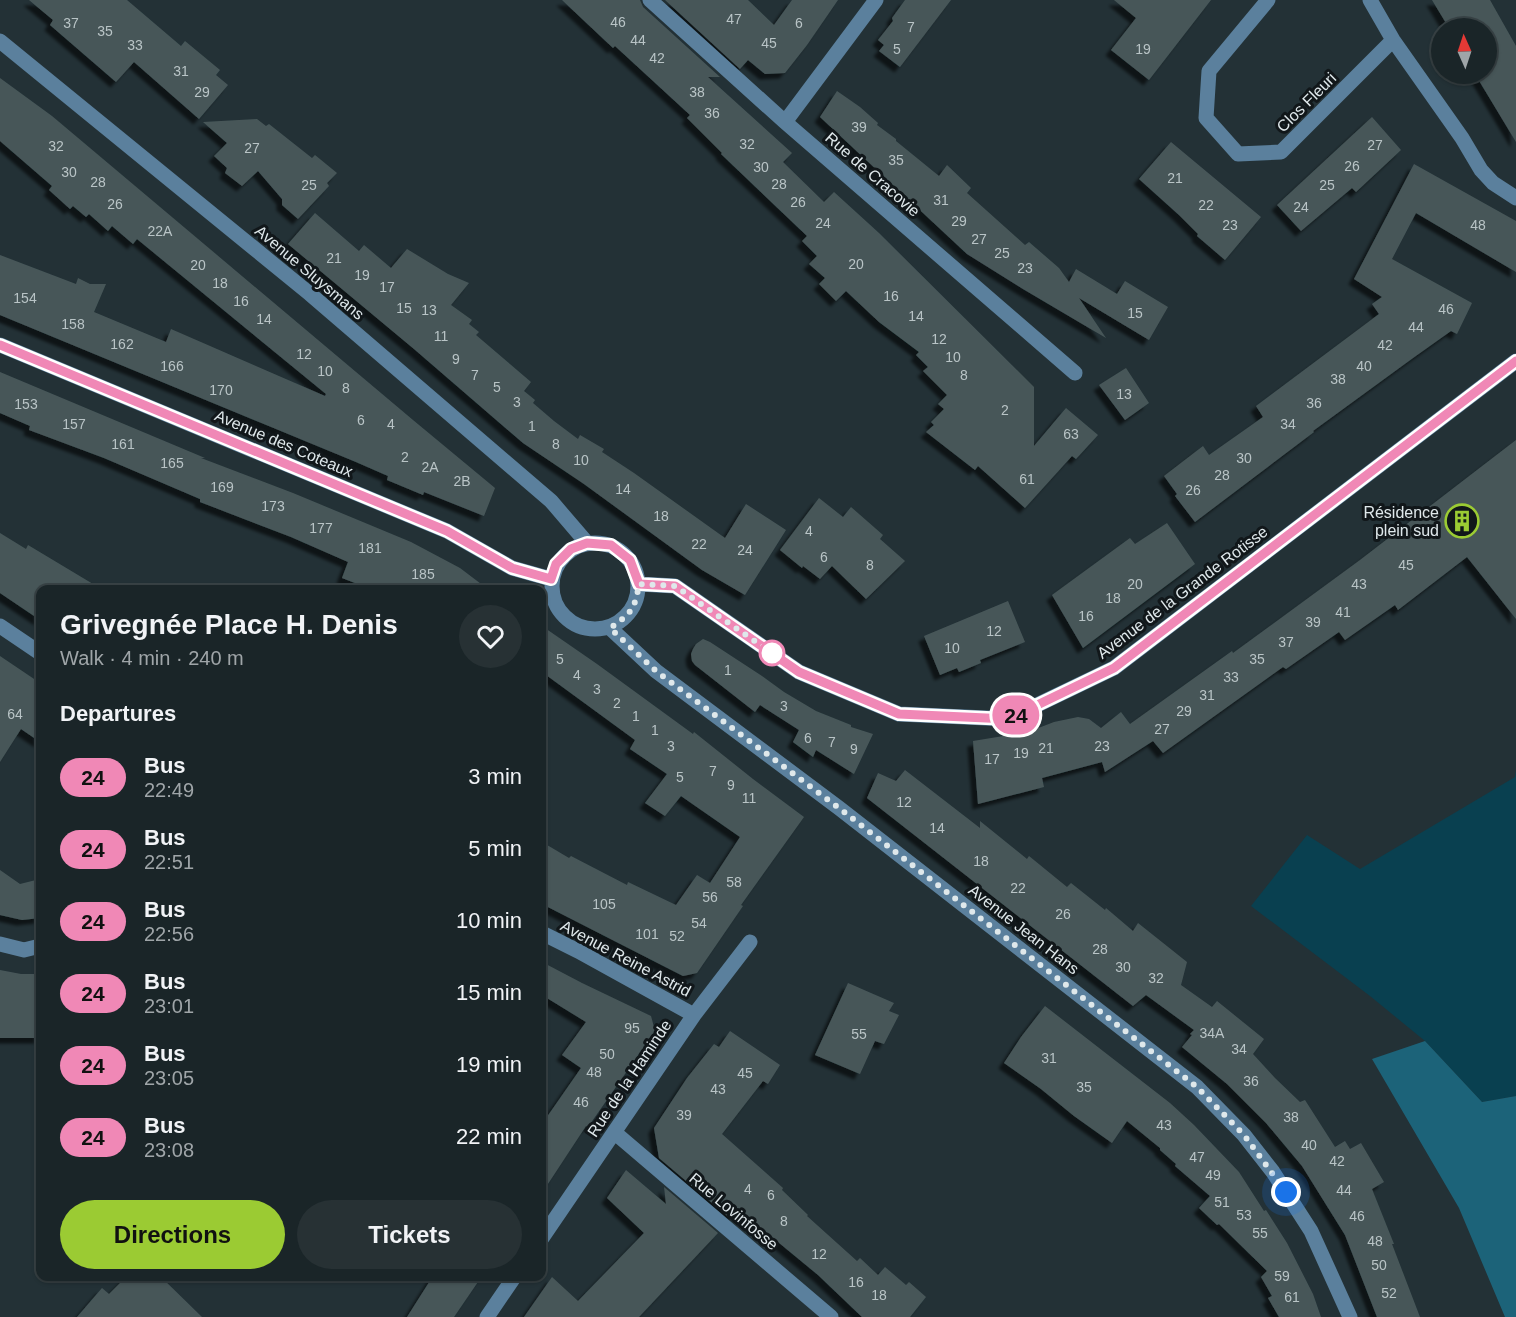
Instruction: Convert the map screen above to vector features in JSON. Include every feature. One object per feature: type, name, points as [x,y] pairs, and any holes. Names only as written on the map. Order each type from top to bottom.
[{"type":"street","name":"Rue de Cracovie","points":[[650,0],[785,122],[1075,373]]},
{"type":"street","points":[[785,122],[876,0]]},
{"type":"street","name":"Clos Fleuri","points":[[1268,0],[1209,71],[1206,118],[1238,154],[1281,152],[1393,40]]},
{"type":"street","points":[[1370,0],[1393,40],[1462,138],[1481,170],[1492,183],[1516,198]]},
{"type":"street","name":"Avenue Sluysmans","points":[[0,41],[328,310],[551,501],[587,543]]},
{"type":"street","name":"Avenue des Coteaux","points":[[0,345],[447,531],[512,568],[551,579]]},
{"type":"street","name":"Avenue de la Grande Rotisse","points":[[639,584],[675,586],[799,672],[899,714],[1008,719],[1114,668],[1516,361]]},
{"type":"street","points":[[587,543],[611,545],[624,555],[630,560],[639,584],[636,602],[626,618],[610,628],[586,630],[562,617],[552,599],[551,579],[556,564],[571,549],[587,543]]},
{"type":"street","points":[[0,626],[36,650]]},
{"type":"street","name":"Avenue Jean Hans","points":[[610,628],[656,671],[839,808],[1197,1087],[1244,1135],[1273,1173],[1311,1231],[1350,1317]]},
{"type":"street","name":"Avenue Reine Astrid","points":[[546,935],[694,1015]]},
{"type":"street","name":"Rue de la Haminde","points":[[546,1232],[694,1015],[750,942]]},
{"type":"street","points":[[0,944],[24,950],[36,947]]},
{"type":"street","name":"Rue Lovinfosse","points":[[614,1132],[831,1317]]},
{"type":"street","points":[[487,1317],[512,1281]]},
{"type":"shaded area","points":[[1516,770],[1516,1096],[1482,1102],[1425,1041],[1370,996],[1251,906],[1307,835],[1360,869],[1515,777]]},
{"type":"shaded area","points":[[1425,1041],[1482,1102],[1516,1096],[1516,1317],[1505,1317],[1459,1208],[1372,1059]]},
{"type":"building","points":[[29,0],[127,0],[181,46],[185,41],[220,70],[216,75],[228,85],[199,119],[134,62],[116,82],[50,25],[53,20]]},
{"type":"building","points":[[562,0],[640,0],[643,7],[720,77],[708,77],[792,153],[783,162],[824,202],[834,192],[879,233],[1034,387],[1034,446],[1066,408],[1098,435],[1076,459],[1072,456],[1025,508],[978,466],[975,470],[926,432],[934,425],[931,422],[944,409],[938,404],[947,395],[923,371],[928,367],[916,355],[919,352],[879,322],[846,291],[836,301],[819,284],[825,278],[809,264],[817,256],[802,241],[807,236],[721,154],[687,118],[690,115]]},
{"type":"building","points":[[665,0],[748,0],[774,25],[792,0],[838,0],[785,73],[765,74],[748,60],[740,69]]},
{"type":"building","points":[[905,0],[951,0],[900,67],[879,51],[884,45],[878,40],[893,21],[892,18]]},
{"type":"building","points":[[1114,0],[1211,0],[1149,80],[1111,50],[1136,18]]},
{"type":"building","points":[[1432,0],[1490,0],[1516,46],[1516,142],[1481,84],[1497,84],[1497,18],[1443,18]]},
{"type":"building","points":[[0,78],[52,116],[495,488],[484,516],[424,492],[423,495],[387,480],[388,476],[356,462],[0,315],[0,255],[76,284],[78,278],[90,284],[106,284],[94,312],[166,342],[171,329],[325,396],[326,394],[137,239],[133,244],[112,226],[108,231],[89,214],[86,217],[73,206],[70,209],[49,190],[52,186],[0,141]]},
{"type":"building","points":[[837,91],[860,107],[878,123],[877,125],[939,176],[947,165],[971,188],[967,193],[1025,245],[1029,242],[1059,268],[1069,282],[1076,269],[1117,294],[1125,281],[1168,307],[1149,340],[1079,298],[1106,338],[967,254],[820,117]]},
{"type":"building","points":[[1372,117],[1401,150],[1356,192],[1352,188],[1301,231],[1277,205]]},
{"type":"building","points":[[257,119],[266,126],[269,124],[312,158],[315,155],[337,173],[327,183],[329,186],[298,219],[282,205],[282,199],[258,171],[242,186],[225,173],[227,168],[214,156],[227,143],[203,122]]},
{"type":"building","points":[[1171,142],[1261,217],[1225,260],[1139,179]]},
{"type":"building","points":[[1414,164],[1516,221],[1516,272],[1416,213],[1392,259],[1472,303],[1457,334],[1451,331],[1413,358],[1195,522],[1175,496],[1177,494],[1164,476],[1203,446],[1209,455],[1263,417],[1256,406],[1379,314],[1372,304],[1382,297],[1354,279]]},
{"type":"building","points":[[315,213],[359,251],[364,245],[391,268],[407,249],[448,274],[469,283],[451,305],[472,320],[469,324],[479,332],[476,335],[531,382],[524,391],[535,400],[533,403],[578,439],[580,435],[604,449],[602,452],[725,538],[746,504],[786,530],[745,595],[702,570],[584,484],[523,443],[288,244]]},
{"type":"building","points":[[1126,368],[1149,403],[1125,420],[1099,385]]},
{"type":"building","points":[[0,372],[205,458],[201,458],[411,542],[460,568],[482,585],[360,585],[342,578],[348,562],[200,502],[200,499],[104,458],[29,430],[30,426],[0,413]]},
{"type":"building","points":[[1516,440],[1516,619],[1467,557],[1398,610],[1395,605],[1345,640],[1339,632],[1286,669],[1283,667],[1163,753],[1153,741],[1105,772],[1102,762],[1042,778],[1044,787],[978,804],[973,741],[1028,732],[1054,722],[1078,717],[1089,719],[1101,728],[1121,712],[1130,724],[1232,651],[1233,653],[1360,560]]},
{"type":"building","points":[[819,498],[843,517],[851,507],[883,535],[880,539],[905,561],[866,599],[832,566],[820,579],[780,550]]},
{"type":"building","points":[[1167,523],[1195,564],[1083,648],[1052,595],[1130,538],[1135,544]]},
{"type":"building","points":[[0,533],[26,549],[28,545],[95,585],[36,585],[36,617],[0,593]]},
{"type":"building","points":[[1008,601],[1025,642],[980,660],[981,663],[959,672],[957,668],[940,675],[924,636]]},
{"type":"building","points":[[546,629],[693,734],[694,732],[804,817],[741,905],[743,906],[697,973],[683,976],[546,906],[546,844],[569,858],[571,856],[627,885],[628,882],[676,905],[697,875],[710,883],[740,837],[681,796],[665,816],[645,803],[667,774],[630,749],[635,740],[546,675]]},
{"type":"building","points":[[703,639],[816,711],[873,734],[854,774],[816,750],[813,757],[793,742],[799,730],[760,705],[755,712],[695,665],[691,654],[696,644]]},
{"type":"building","points":[[0,656],[36,680],[36,739],[21,729],[0,762]]},
{"type":"building","points":[[905,770],[980,828],[980,821],[1027,859],[1029,856],[1067,887],[1071,883],[1133,931],[1138,923],[1187,962],[1181,985],[1212,1007],[1217,1001],[1264,1039],[1253,1054],[1300,1102],[1305,1100],[1335,1147],[1345,1141],[1350,1149],[1361,1143],[1384,1182],[1372,1189],[1420,1317],[1377,1317],[1345,1235],[1302,1166],[1266,1123],[1227,1084],[1182,1047],[1194,1030],[1146,995],[1133,1006],[867,798],[878,773],[896,781]]},
{"type":"building","points":[[0,870],[20,884],[36,880],[36,918],[22,920],[0,915]]},
{"type":"building","points":[[546,964],[651,1016],[655,1031],[588,1127],[586,1126],[546,1187],[546,1118],[581,1068],[562,1055],[586,1022],[546,997]]},
{"type":"building","points":[[0,970],[36,974],[36,1038],[0,1038]]},
{"type":"building","points":[[848,983],[894,1003],[889,1011],[899,1015],[884,1044],[875,1041],[860,1074],[815,1055]]},
{"type":"building","points":[[1045,1006],[1170,1103],[1239,1172],[1287,1243],[1313,1294],[1321,1317],[1279,1317],[1268,1298],[1272,1296],[1261,1277],[1267,1271],[1219,1224],[1217,1225],[1199,1208],[1210,1196],[1175,1166],[1176,1164],[1160,1148],[1127,1121],[1112,1143],[1004,1063]]},
{"type":"building","points":[[730,1031],[780,1065],[768,1084],[763,1081],[722,1134],[783,1188],[782,1190],[807,1216],[857,1261],[860,1258],[878,1275],[885,1267],[906,1285],[909,1282],[926,1297],[910,1317],[862,1317],[818,1275],[739,1210],[731,1219],[659,1158],[654,1128],[687,1078],[714,1044],[719,1047]]},
{"type":"building","points":[[626,1170],[666,1204],[664,1187],[718,1233],[639,1317],[524,1317],[552,1277],[578,1301],[644,1233],[607,1198]]},
{"type":"building","points":[[122,1281],[165,1281],[202,1317],[77,1317],[102,1288],[109,1294]]},
{"type":"building","points":[[430,1281],[479,1281],[454,1317],[407,1317]]},
{"type":"bus line","name":"24","points":[[0,345],[447,531],[512,568],[551,579],[556,564],[571,549],[587,543],[611,545],[630,560],[639,584],[675,586],[799,672],[899,714],[1008,719],[1114,668],[1516,361]]},
{"type":"place","name":"Résidence plein sud","points":[[1462,521]]},
{"type":"route","points":[[772,653],[675,586],[639,584],[636,602],[626,618],[610,628],[656,671],[839,808],[1197,1087],[1244,1135],[1286,1192]]}]
